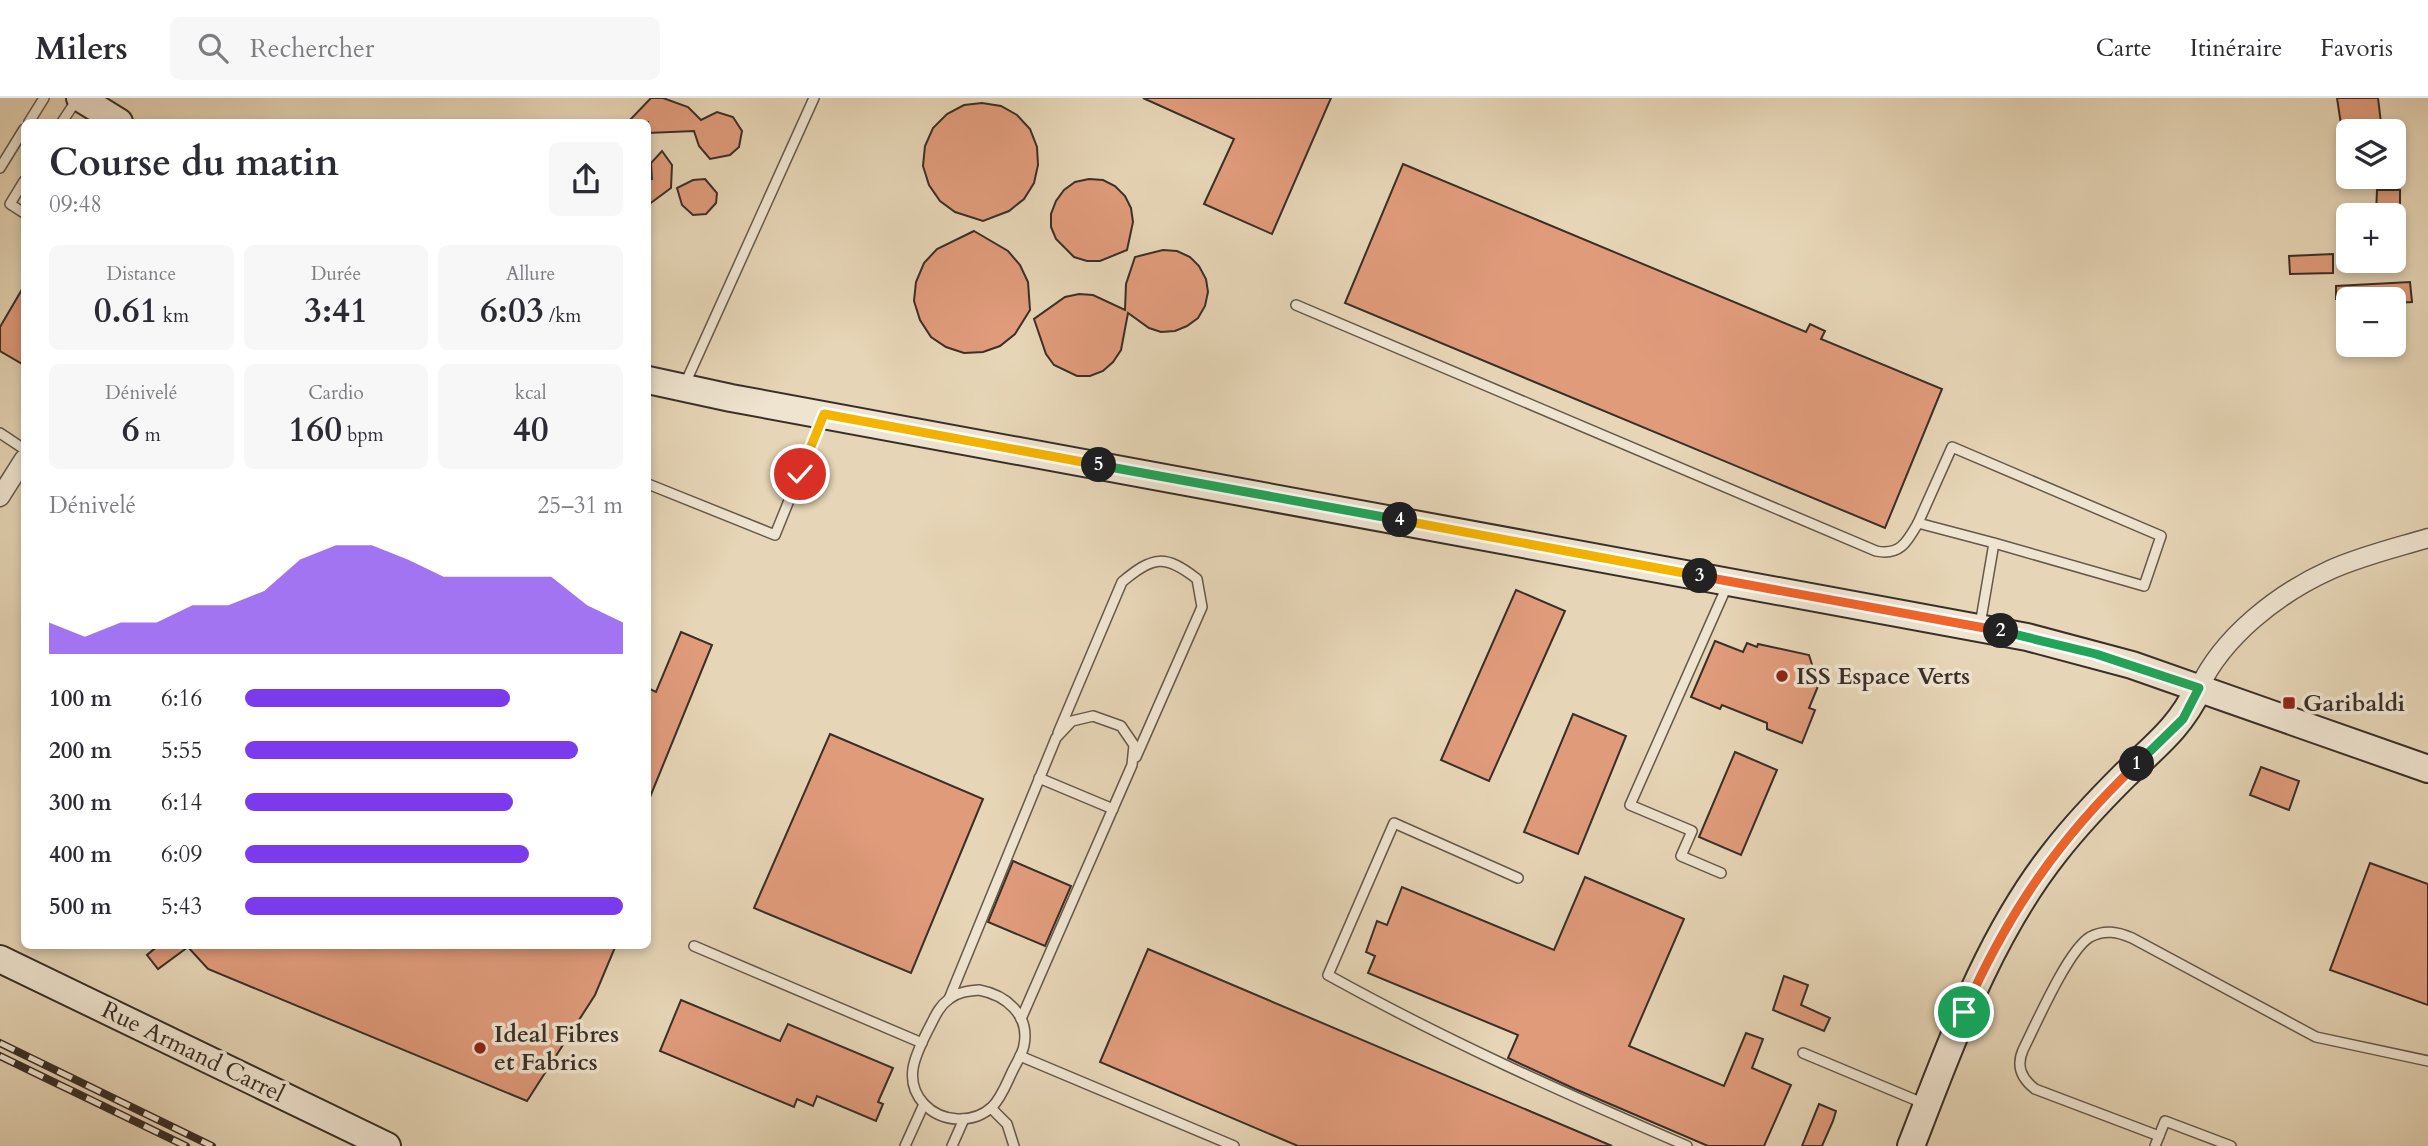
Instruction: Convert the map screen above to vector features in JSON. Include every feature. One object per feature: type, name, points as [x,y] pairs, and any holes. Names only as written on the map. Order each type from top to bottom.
[{"type":"street","points":[[651,381],[1979,627],[2096,654],[2428,769]]},
{"type":"street","points":[[0,498],[21,464]]},
{"type":"street","points":[[1911,1146],[1980,975],[2010,918],[2054,853],[2096,805],[2183,719],[2220,656],[2239,634],[2303,584],[2357,559],[2428,538]]},
{"type":"street","name":"Rue Armand Carrel","points":[[0,958],[387,1146]]},
{"type":"lane","points":[[31,119],[44,98]]},
{"type":"lane","points":[[683,387],[814,98]]},
{"type":"lane","points":[[69,119],[97,106]]},
{"type":"lane","points":[[0,168],[21,134]]},
{"type":"lane","points":[[21,186],[10,204],[21,211]]},
{"type":"lane","points":[[1296,305],[1876,551],[1900,550],[1918,523],[1952,447],[2161,536],[2144,586],[1918,523]]},
{"type":"lane","points":[[651,485],[775,535],[824,414]]},
{"type":"lane","points":[[0,433],[21,447]]},
{"type":"lane","points":[[1979,627],[1994,543]]},
{"type":"lane","points":[[948,999],[979,989],[995,993],[1009,1002],[1025,1030],[1024,1046],[1001,1096],[991,1108],[964,1119],[943,1116],[924,1104],[912,1077],[913,1060],[937,1011],[948,999],[1122,582],[1140,567],[1158,560],[1177,564],[1197,579],[1202,607],[1021,1019]]},
{"type":"lane","points":[[1721,873],[1681,856],[1692,831],[1630,805],[1729,581]]},
{"type":"lane","points":[[1056,738],[1072,721],[1093,716],[1121,726],[1134,745],[1132,765]]},
{"type":"lane","points":[[1039,778],[1113,809]]},
{"type":"lane","points":[[1518,878],[1394,823],[1328,975],[1408,1019],[1501,1065],[1688,1146]]},
{"type":"lane","points":[[2159,1136],[2035,1089],[2022,1074],[2019,1066],[2023,1050],[2074,953],[2090,937],[2099,933],[2111,931],[2132,937],[2316,1037],[2428,1061]]},
{"type":"lane","points":[[694,946],[922,1043]]},
{"type":"lane","points":[[1803,1053],[1927,1105]]},
{"type":"lane","points":[[1020,1056],[1234,1146]]},
{"type":"lane","points":[[905,1146],[924,1104]]},
{"type":"lane","points":[[991,1108],[1007,1124],[1014,1146]]},
{"type":"lane","points":[[952,1146],[964,1119]]},
{"type":"lane","points":[[2155,1146],[2165,1121],[2231,1146]]},
{"type":"building","points":[[651,98],[663,98],[688,107],[701,120],[717,112],[733,117],[742,131],[739,147],[730,155],[710,159],[699,146],[694,131],[651,133],[651,119],[631,119]]},
{"type":"building","points":[[1143,98],[1331,98],[1272,234],[1204,204],[1234,139]]},
{"type":"building","points":[[2337,98],[2378,98],[2381,119],[2340,119]]},
{"type":"building","points":[[982,103],[1001,106],[1017,115],[1030,129],[1037,147],[1038,165],[1034,183],[1024,199],[1009,211],[983,221],[955,212],[940,201],[929,185],[923,166],[925,146],[933,128],[947,114],[964,105]]},
{"type":"building","points":[[662,151],[672,165],[671,188],[651,203],[652,179],[651,163]]},
{"type":"building","points":[[1403,164],[1806,332],[1810,324],[1825,331],[1821,339],[1942,389],[1885,528],[1345,303]]},
{"type":"building","points":[[705,179],[717,193],[716,203],[706,214],[693,215],[682,205],[677,188],[693,180]]},
{"type":"building","points":[[1103,180],[1115,186],[1125,196],[1131,208],[1133,222],[1127,250],[1100,261],[1074,257],[1056,239],[1051,227],[1051,214],[1064,190],[1075,182]]},
{"type":"building","points":[[2377,190],[2400,190],[2400,203],[2376,203]]},
{"type":"building","points":[[974,231],[1008,251],[1020,265],[1028,282],[1030,310],[1015,334],[1000,346],[983,352],[964,353],[946,347],[931,337],[920,320],[914,301],[916,282],[924,263],[937,249]]},
{"type":"building","points":[[1163,250],[1177,251],[1190,257],[1206,279],[1208,292],[1205,306],[1198,318],[1175,331],[1161,332],[1149,328],[1128,313],[1121,350],[1103,371],[1090,376],[1077,376],[1054,365],[1046,354],[1034,319],[1065,297],[1079,294],[1093,295],[1125,310],[1126,284],[1135,257]]},
{"type":"building","points":[[2333,254],[2333,273],[2290,274],[2289,256]]},
{"type":"building","points":[[2410,282],[2412,302],[2406,302],[2406,287],[2336,286]]},
{"type":"building","points":[[21,291],[21,363],[0,351],[0,327]]},
{"type":"building","points":[[1516,590],[1565,611],[1489,781],[1441,760]]},
{"type":"building","points":[[681,632],[712,645],[651,795],[651,690],[656,692]]},
{"type":"building","points":[[1715,641],[1743,652],[1747,643],[1809,655],[1816,677],[1821,679],[1809,708],[1815,710],[1802,743],[1767,729],[1767,723],[1722,705],[1720,709],[1691,697]]},
{"type":"building","points":[[1573,714],[1626,736],[1578,854],[1524,832]]},
{"type":"building","points":[[830,734],[983,799],[911,973],[754,908]]},
{"type":"building","points":[[1735,752],[1777,770],[1741,855],[1699,837]]},
{"type":"building","points":[[2261,767],[2299,781],[2289,810],[2250,795]]},
{"type":"building","points":[[1013,861],[1071,886],[1045,946],[988,922]]},
{"type":"building","points":[[2370,863],[2428,884],[2428,1005],[2330,970]]},
{"type":"building","points":[[1585,877],[1684,919],[1629,1046],[1724,1086],[1746,1033],[1763,1039],[1752,1068],[1791,1085],[1764,1146],[1708,1146],[1575,1089],[1508,1058],[1518,1035],[1368,973],[1375,956],[1366,952],[1377,921],[1387,925],[1402,887],[1554,950]]},
{"type":"building","name":"Ideal Fibres et Fabrics","points":[[154,949],[185,949],[158,969],[147,955]]},
{"type":"building","name":"Ideal Fibres et Fabrics","points":[[190,949],[614,949],[595,995],[527,1101],[208,969]]},
{"type":"building","points":[[1148,949],[1612,1146],[1298,1146],[1100,1062]]},
{"type":"building","points":[[1784,976],[1808,985],[1801,1005],[1830,1018],[1824,1031],[1773,1010]]},
{"type":"building","points":[[681,1000],[780,1041],[788,1024],[893,1068],[878,1102],[883,1104],[876,1121],[817,1096],[813,1106],[797,1099],[794,1107],[660,1051]]},
{"type":"building","points":[[1819,1104],[1836,1111],[1833,1121],[1822,1146],[1802,1146]]},
{"type":"railway","points":[[0,1043],[212,1146]]},
{"type":"railway","points":[[0,1056],[186,1146]]},
{"type":"place","name":"ISS Espace Verts","points":[[1782,676]]},
{"type":"place","name":"Garibaldi","points":[[2289,703]]},
{"type":"place","name":"Ideal Fibres et Fabrics","points":[[480,1048]]},
{"type":"route","points":[[800,474],[824,414],[1979,627],[2096,654],[2199,688],[2183,719],[2108,792],[2054,853],[2010,918],[1964,1012]]}]
